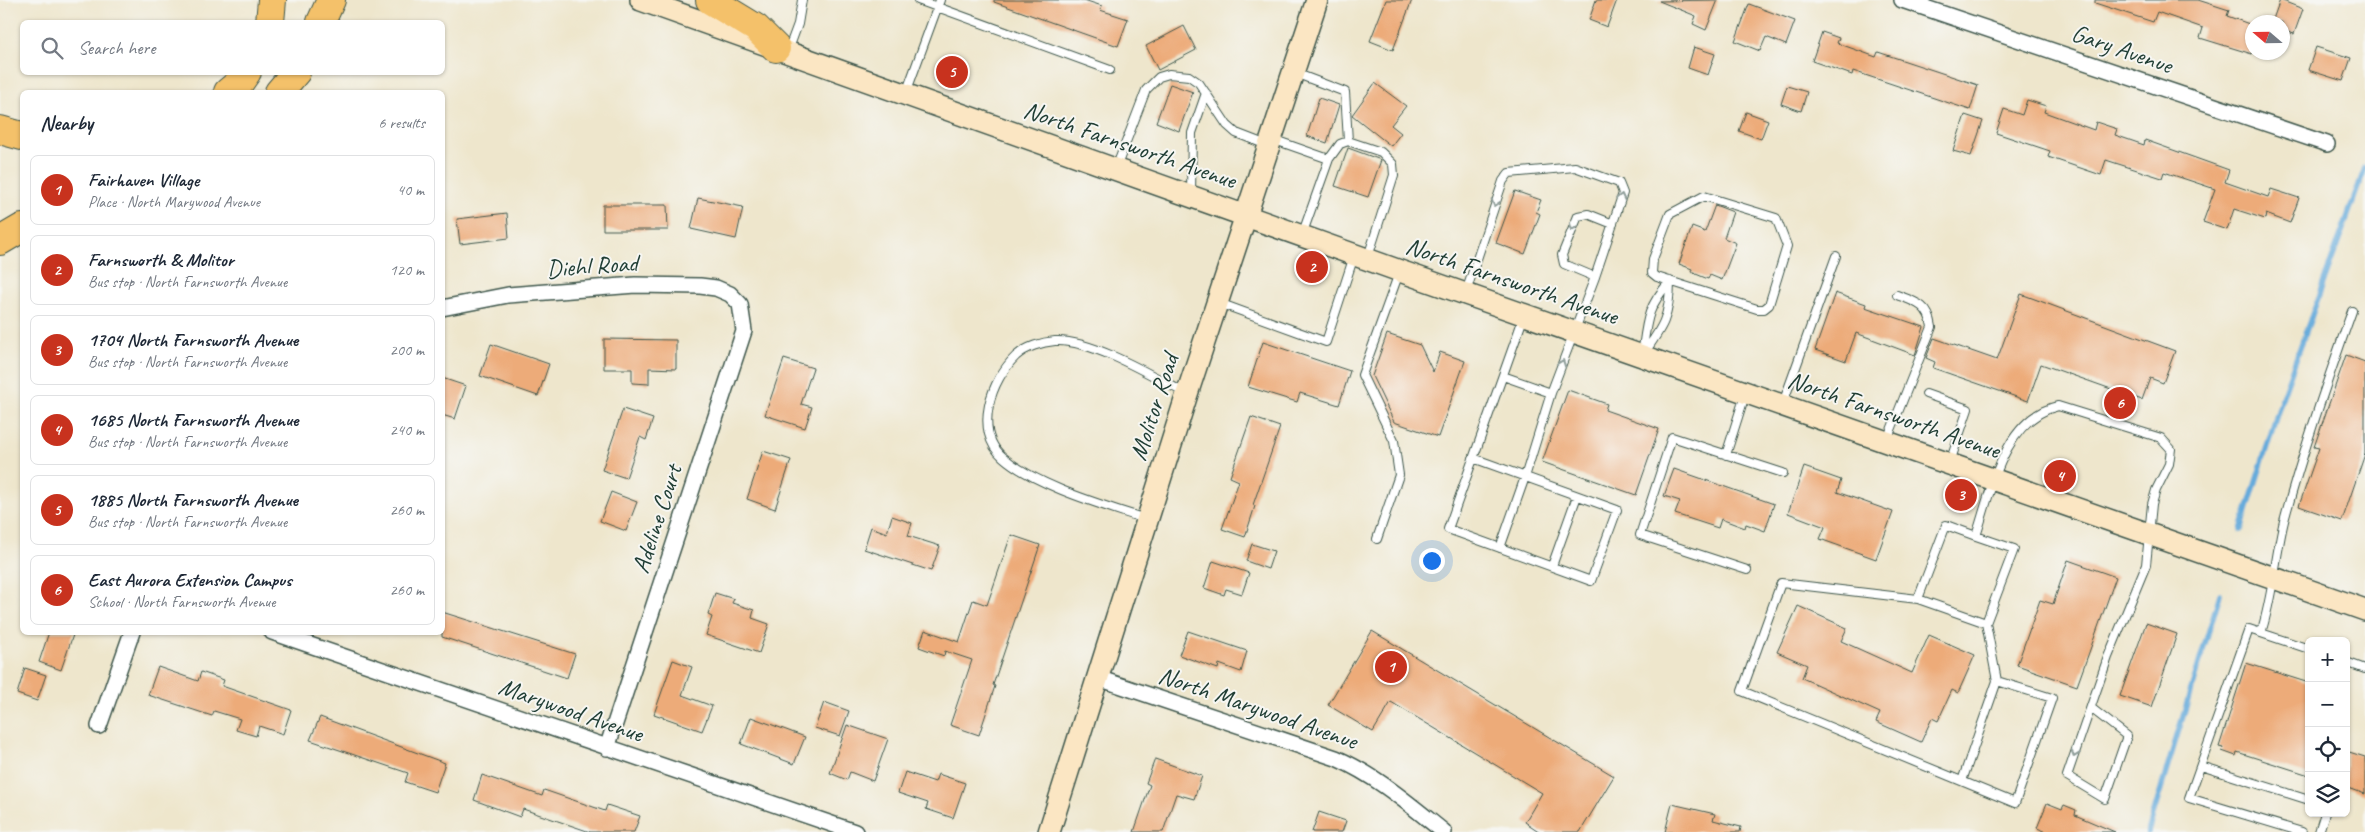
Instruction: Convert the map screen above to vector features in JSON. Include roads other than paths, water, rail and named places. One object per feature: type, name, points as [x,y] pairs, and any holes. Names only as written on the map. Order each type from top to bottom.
[{"type":"highway","points":[[270,20],[272,0]]},
{"type":"highway","points":[[322,20],[331,0]]},
{"type":"highway","points":[[710,0],[756,28],[782,50]]},
{"type":"highway","points":[[230,90],[245,75]]},
{"type":"highway","points":[[281,90],[293,75]]},
{"type":"highway","points":[[0,130],[20,135]]},
{"type":"highway","points":[[0,241],[20,229]]},
{"type":"main road","name":"North Farnsworth Avenue","points":[[641,0],[1465,294],[2365,610]]},
{"type":"main road","name":"Molitor Road","points":[[1049,832],[1186,394],[1317,0]]},
{"type":"street","name":"Gary Avenue","points":[[1902,0],[2327,144]]},
{"type":"street","name":"Diehl Road","points":[[445,307],[508,295],[635,285],[716,288],[730,294],[740,304]]},
{"type":"street","name":"Adeline Court","points":[[607,748],[744,331],[740,304]]},
{"type":"street","points":[[99,726],[131,635]]},
{"type":"street","name":"Marywood Avenue","points":[[281,635],[855,832]]},
{"type":"street","name":"North Marywood Avenue","points":[[1098,678],[1336,758],[1358,768],[1386,785],[1444,832]]},
{"type":"lane","points":[[782,50],[798,24],[802,0]]},
{"type":"lane","points":[[918,0],[939,4],[1110,70]]},
{"type":"lane","points":[[906,95],[939,4]]},
{"type":"lane","points":[[1292,72],[1345,92],[1348,141]]},
{"type":"lane","points":[[1116,170],[1146,90],[1159,77],[1169,74],[1189,76],[1206,93],[1227,125],[1236,134],[1329,159]]},
{"type":"lane","points":[[1190,196],[1192,132],[1206,93]]},
{"type":"lane","points":[[1217,303],[1326,342],[1394,175],[1393,164],[1381,152],[1348,141],[1340,144],[1329,159],[1302,235]]},
{"type":"lane","points":[[1465,294],[1503,181],[1509,173],[1570,166],[1619,183],[1623,193],[1613,224],[1551,393],[1525,477],[1500,548]]},
{"type":"lane","points":[[1704,196],[1776,218],[1787,246],[1769,305],[1764,309],[1757,309],[1670,281],[1657,277],[1651,267],[1670,214],[1704,196]]},
{"type":"lane","points":[[1595,277],[1564,264],[1562,255],[1578,216],[1588,214],[1613,224]]},
{"type":"lane","points":[[1782,405],[1836,256]]},
{"type":"lane","points":[[1378,539],[1400,476],[1394,441],[1362,375],[1400,271]]},
{"type":"lane","points":[[1642,356],[1662,328],[1670,306],[1670,281]]},
{"type":"lane","points":[[1642,356],[1647,322],[1653,301],[1670,281]]},
{"type":"lane","points":[[1886,442],[1932,327],[1931,317],[1923,305],[1898,295]]},
{"type":"lane","points":[[2261,633],[2275,578],[2283,525],[2300,462],[2352,311]]},
{"type":"lane","points":[[1473,458],[1617,510],[1592,580],[1448,529],[1473,458],[1503,376],[1524,314]]},
{"type":"lane","points":[[1148,519],[1092,501],[1015,466],[1001,456],[992,443],[986,428],[988,409],[1002,373],[1017,355],[1032,346],[1055,341],[1081,345],[1145,371],[1186,394]]},
{"type":"lane","points":[[1503,376],[1551,393]]},
{"type":"lane","points":[[1726,455],[1746,392]]},
{"type":"lane","points":[[1926,394],[1968,409],[1950,464]]},
{"type":"lane","points":[[1976,536],[2008,447],[2031,418],[2047,408],[2058,406],[2161,438],[2171,449],[2171,457],[2152,504],[2146,565],[2108,657],[2067,776],[2106,799],[2126,736],[2091,708]]},
{"type":"lane","points":[[1747,570],[1640,535],[1672,437],[1783,473]]},
{"type":"lane","points":[[1552,566],[1577,496]]},
{"type":"lane","points":[[1918,599],[1946,525],[2014,549],[1986,623],[1997,681],[1962,781]]},
{"type":"lane","points":[[1986,623],[1918,599],[1781,582],[1742,691],[2015,803],[2052,698],[1997,681]]},
{"type":"lane","points":[[2302,832],[2189,798],[2249,629],[2305,648]]},
{"type":"lane","points":[[2350,663],[2365,669]]},
{"type":"lane","points":[[2200,766],[2305,799]]},
{"type":"lane","points":[[2319,832],[2324,817]]},
{"type":"waterway","points":[[2241,530],[2283,395],[2365,168]]},
{"type":"waterway","points":[[2148,832],[2220,594]]},
{"type":"place","name":"1885 North Farnsworth Avenue","points":[[952,72]]},
{"type":"place","name":"Farnsworth & Molitor","points":[[1312,267]]},
{"type":"place","name":"East Aurora Extension Campus","points":[[2120,403]]},
{"type":"place","name":"1685 North Farnsworth Avenue","points":[[2060,476]]},
{"type":"place","name":"1704 North Farnsworth Avenue","points":[[1961,495]]},
{"type":"place","name":"Fairhaven Village","points":[[1391,667]]}]
